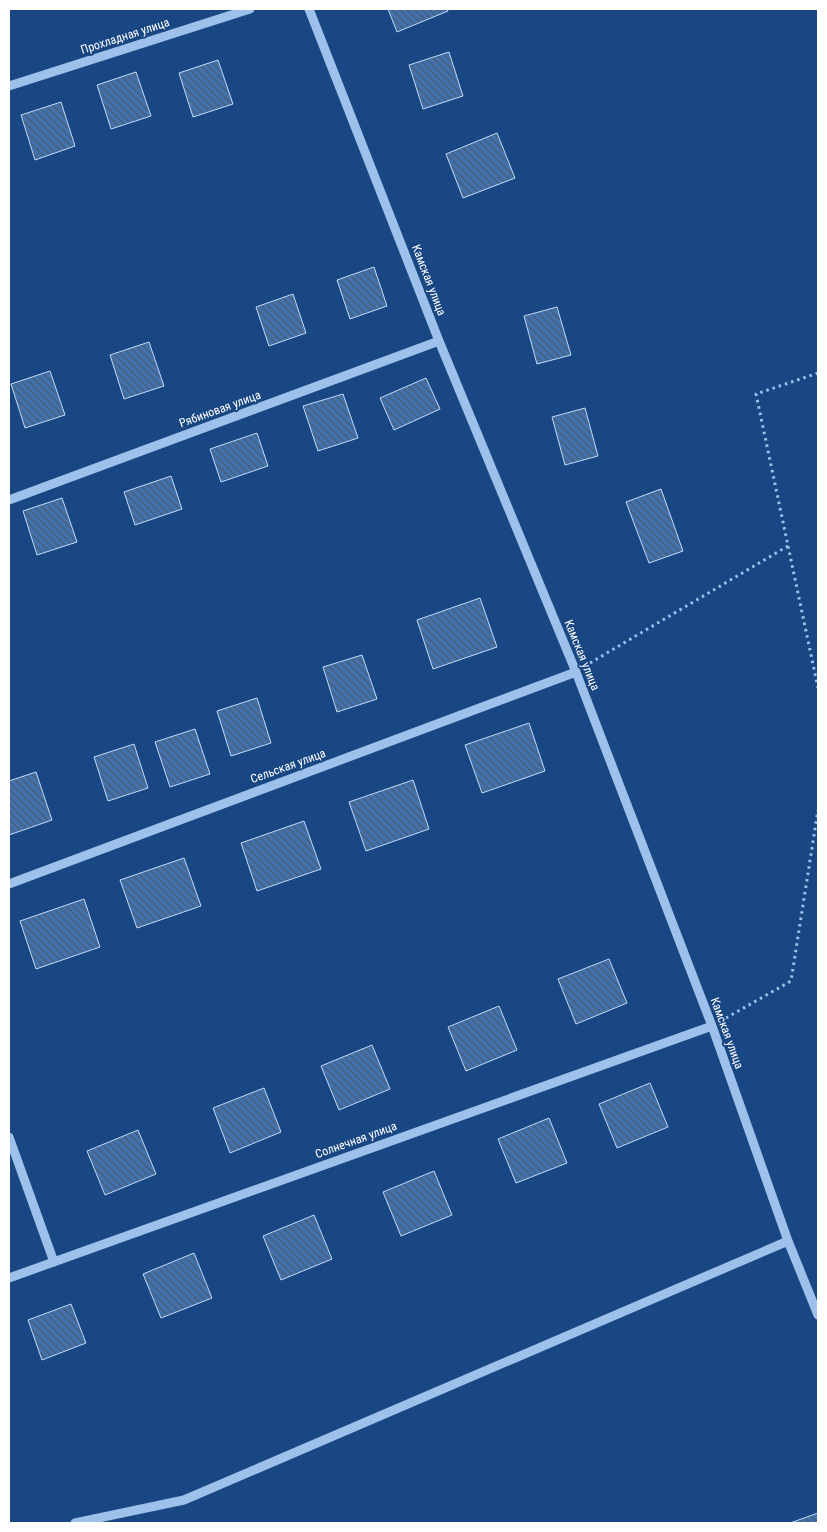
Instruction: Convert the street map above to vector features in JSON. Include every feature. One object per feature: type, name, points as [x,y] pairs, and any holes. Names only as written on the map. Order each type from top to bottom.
[{"type":"street","name":"Прохладная улица","points":[[9,86],[250,9]]},
{"type":"street","name":"Камская улица","points":[[309,9],[440,341],[576,672],[712,1026],[788,1241],[818,1315]]},
{"type":"street","name":"Рябиновая улица","points":[[9,500],[440,341]]},
{"type":"street","name":"Сельская улица","points":[[9,884],[576,672]]},
{"type":"street","name":"Солнечная улица","points":[[9,1278],[712,1026]]},
{"type":"street","points":[[9,1137],[11,1148],[54,1262]]},
{"type":"street","points":[[75,1523],[184,1500],[788,1241]]},
{"type":"path","points":[[818,373],[756,394],[818,688]]},
{"type":"path","points":[[576,672],[788,546]]},
{"type":"path","points":[[712,1026],[791,981],[818,810]]},
{"type":"building","points":[[388,9],[447,9],[448,11],[397,32]]},
{"type":"building","points":[[449,52],[463,96],[423,109],[409,65]]},
{"type":"building","points":[[218,60],[233,104],[193,117],[179,73]]},
{"type":"building","points":[[136,72],[151,116],[111,129],[97,85]]},
{"type":"building","points":[[61,102],[75,146],[35,160],[21,115]]},
{"type":"building","points":[[497,133],[515,178],[463,198],[446,154]]},
{"type":"building","points":[[374,267],[387,306],[350,319],[337,280]]},
{"type":"building","points":[[293,294],[306,333],[269,346],[256,307]]},
{"type":"building","points":[[557,307],[571,355],[537,364],[524,316]]},
{"type":"building","points":[[149,342],[164,386],[124,399],[110,355]]},
{"type":"building","points":[[50,371],[65,415],[25,428],[11,384]]},
{"type":"building","points":[[426,378],[440,409],[394,430],[380,398]]},
{"type":"building","points":[[343,394],[358,438],[318,451],[303,406]]},
{"type":"building","points":[[585,408],[598,456],[565,465],[552,417]]},
{"type":"building","points":[[257,433],[268,466],[221,482],[210,449]]},
{"type":"building","points":[[171,476],[182,509],[135,525],[124,492]]},
{"type":"building","points":[[661,489],[683,551],[649,563],[626,502]]},
{"type":"building","points":[[62,498],[77,542],[37,555],[23,511]]},
{"type":"building","points":[[480,598],[497,647],[433,669],[417,620]]},
{"type":"building","points":[[362,655],[377,699],[337,712],[323,667]]},
{"type":"building","points":[[257,698],[271,743],[231,756],[217,711]]},
{"type":"building","points":[[529,723],[545,771],[482,793],[465,745]]},
{"type":"building","points":[[195,729],[210,774],[170,787],[155,742]]},
{"type":"building","points":[[134,744],[148,788],[108,801],[94,757]]},
{"type":"building","points":[[36,772],[52,820],[9,835],[9,781]]},
{"type":"building","points":[[413,780],[429,829],[366,851],[349,802]]},
{"type":"building","points":[[304,821],[321,869],[257,891],[241,843]]},
{"type":"building","points":[[184,858],[201,906],[137,928],[120,880]]},
{"type":"building","points":[[84,899],[100,947],[36,969],[20,921]]},
{"type":"building","points":[[609,959],[627,1003],[576,1024],[558,979]]},
{"type":"building","points":[[499,1006],[517,1050],[466,1071],[448,1027]]},
{"type":"building","points":[[372,1045],[390,1089],[339,1110],[321,1066]]},
{"type":"building","points":[[650,1083],[668,1127],[617,1148],[599,1104]]},
{"type":"building","points":[[264,1088],[281,1132],[230,1153],[213,1108]]},
{"type":"building","points":[[549,1118],[567,1163],[516,1183],[498,1139]]},
{"type":"building","points":[[138,1130],[156,1174],[105,1195],[87,1151]]},
{"type":"building","points":[[434,1171],[452,1215],[401,1236],[383,1192]]},
{"type":"building","points":[[314,1215],[332,1259],[281,1280],[263,1236]]},
{"type":"building","points":[[194,1253],[212,1298],[161,1318],[143,1274]]},
{"type":"building","points":[[71,1304],[86,1343],[42,1360],[28,1320]]},
{"type":"building","points":[[818,1513],[818,1523],[790,1523]]}]
